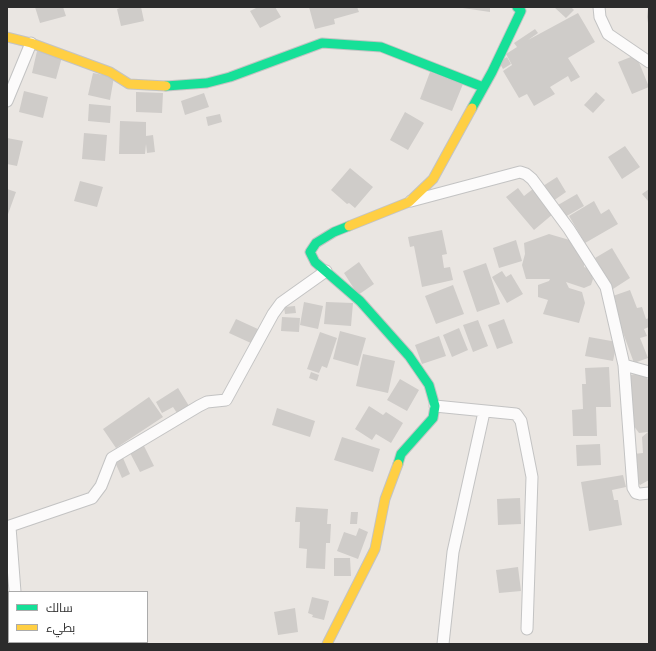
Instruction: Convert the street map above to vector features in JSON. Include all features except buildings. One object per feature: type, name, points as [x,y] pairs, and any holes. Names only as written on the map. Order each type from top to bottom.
[{"type":"street","points":[[598,7],[600,17],[608,34],[649,62]]},
{"type":"street","points":[[409,202],[433,179],[483,87],[521,8]]},
{"type":"street","points":[[7,37],[31,43],[110,72],[129,84],[169,86],[206,83],[230,77],[322,43],[381,47],[483,87]]},
{"type":"street","points":[[7,101],[31,43]]},
{"type":"street","points":[[327,644],[375,550],[385,499],[401,454],[433,418],[435,406],[429,385],[409,356],[360,301],[315,262],[310,252],[316,242],[334,232],[409,202],[520,172],[526,174],[532,179],[569,229],[606,287],[624,365],[634,488],[636,493],[649,493]]},
{"type":"street","points":[[15,591],[8,527],[92,498],[101,486],[112,458],[199,406],[207,402],[226,400],[273,314],[282,303],[326,271]]},
{"type":"street","points":[[624,365],[649,372]]},
{"type":"street","points":[[435,406],[516,414],[521,421],[532,477],[527,629]]},
{"type":"street","points":[[443,644],[453,552],[484,412]]},
{"type":"traffic: fast","points":[[472,108],[492,72],[521,11],[517,7]]},
{"type":"traffic: fast","points":[[166,86],[207,83],[230,77],[322,43],[381,47],[483,87]]},
{"type":"traffic: fast","points":[[349,226],[334,232],[316,243],[310,252],[315,262],[360,301],[409,356],[429,385],[435,406],[433,418],[401,454],[398,464]]},
{"type":"traffic: slow","points":[[7,37],[31,43],[110,72],[129,84],[166,86]]},
{"type":"traffic: slow","points":[[349,226],[409,202],[433,179],[472,108]]},
{"type":"traffic: slow","points":[[327,644],[375,549],[385,499],[398,464]]}]
